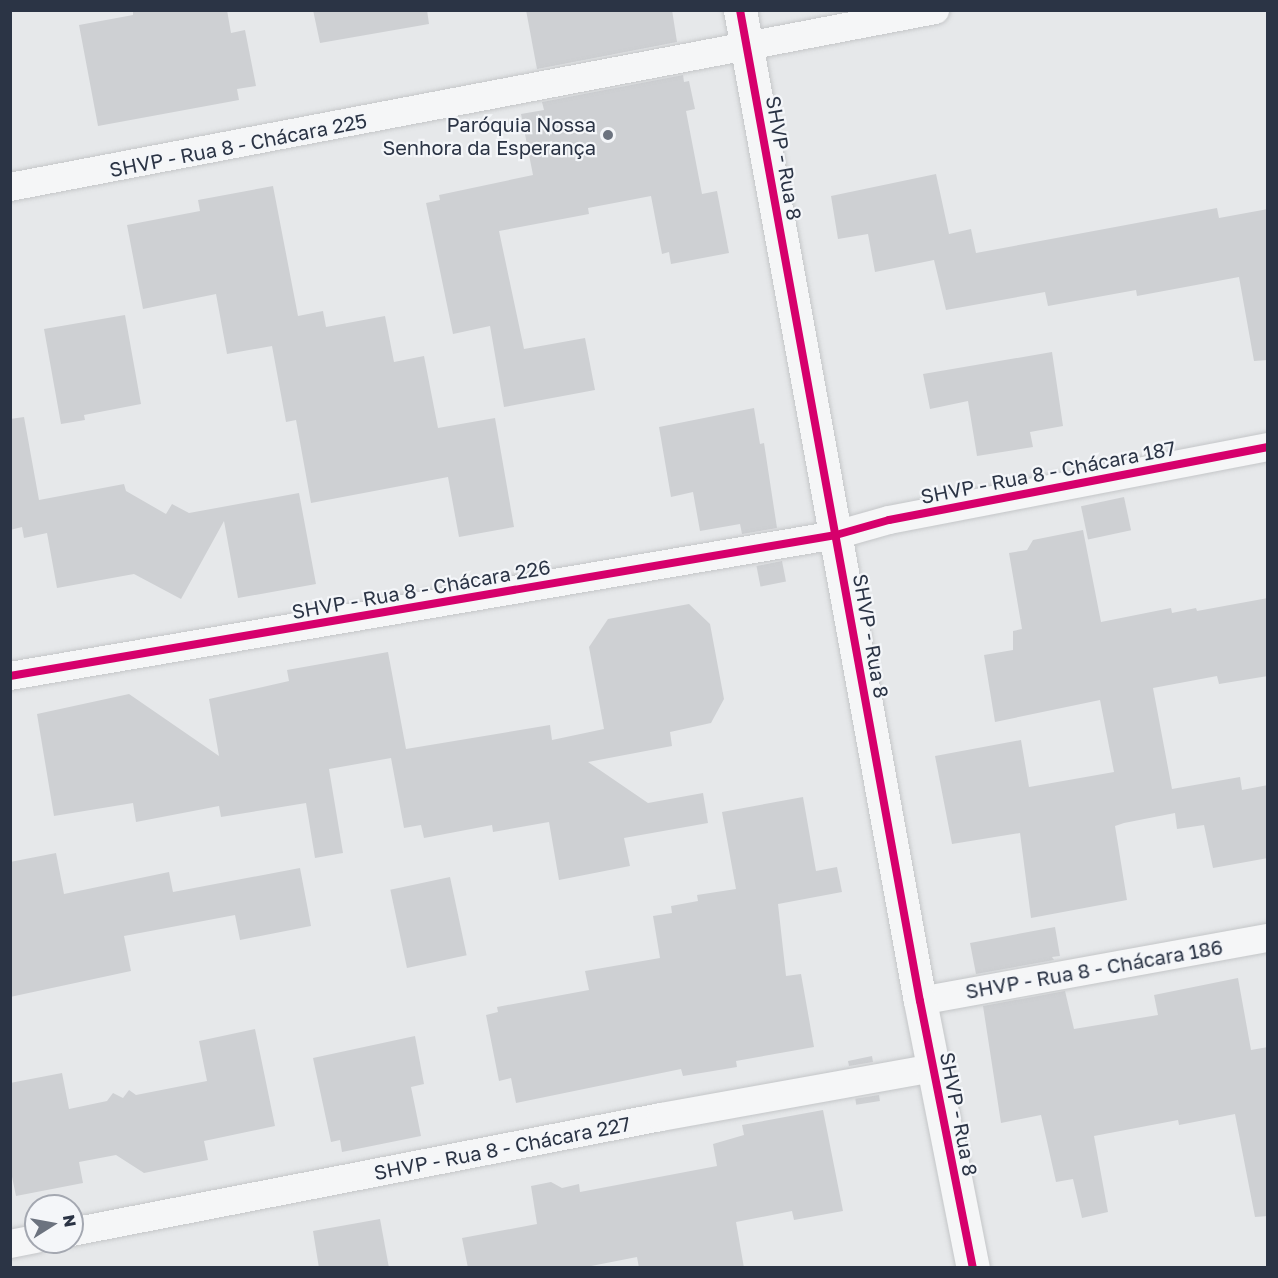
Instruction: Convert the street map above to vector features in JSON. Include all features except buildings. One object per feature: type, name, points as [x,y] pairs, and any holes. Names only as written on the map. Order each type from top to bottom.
[{"type":"street","name":"SHVP - Rua 8","points":[[740,10],[920,1001],[973,1268]]},
{"type":"street","name":"SHVP - Rua 8 - Chácara 225","points":[[10,187],[679,62],[747,44],[935,10]]},
{"type":"street","name":"SHVP - Rua 8 - Chácara 187","points":[[837,535],[889,520],[1268,447]]},
{"type":"street","name":"SHVP - Rua 8 - Chácara 226","points":[[10,676],[837,535]]},
{"type":"street","name":"SHVP - Rua 8 - Chácara 186","points":[[920,1001],[1268,938]]},
{"type":"street","name":"SHVP - Rua 8 - Chácara 227","points":[[84,1230],[661,1117],[934,1068]]},
{"type":"cycle path","points":[[740,10],[920,1001],[973,1268]]},
{"type":"cycle path","points":[[10,676],[836,535],[889,520],[1268,447]]},
{"type":"place","name":"Paróquia Nossa Senhora da Esperança","points":[[608,135]]}]
